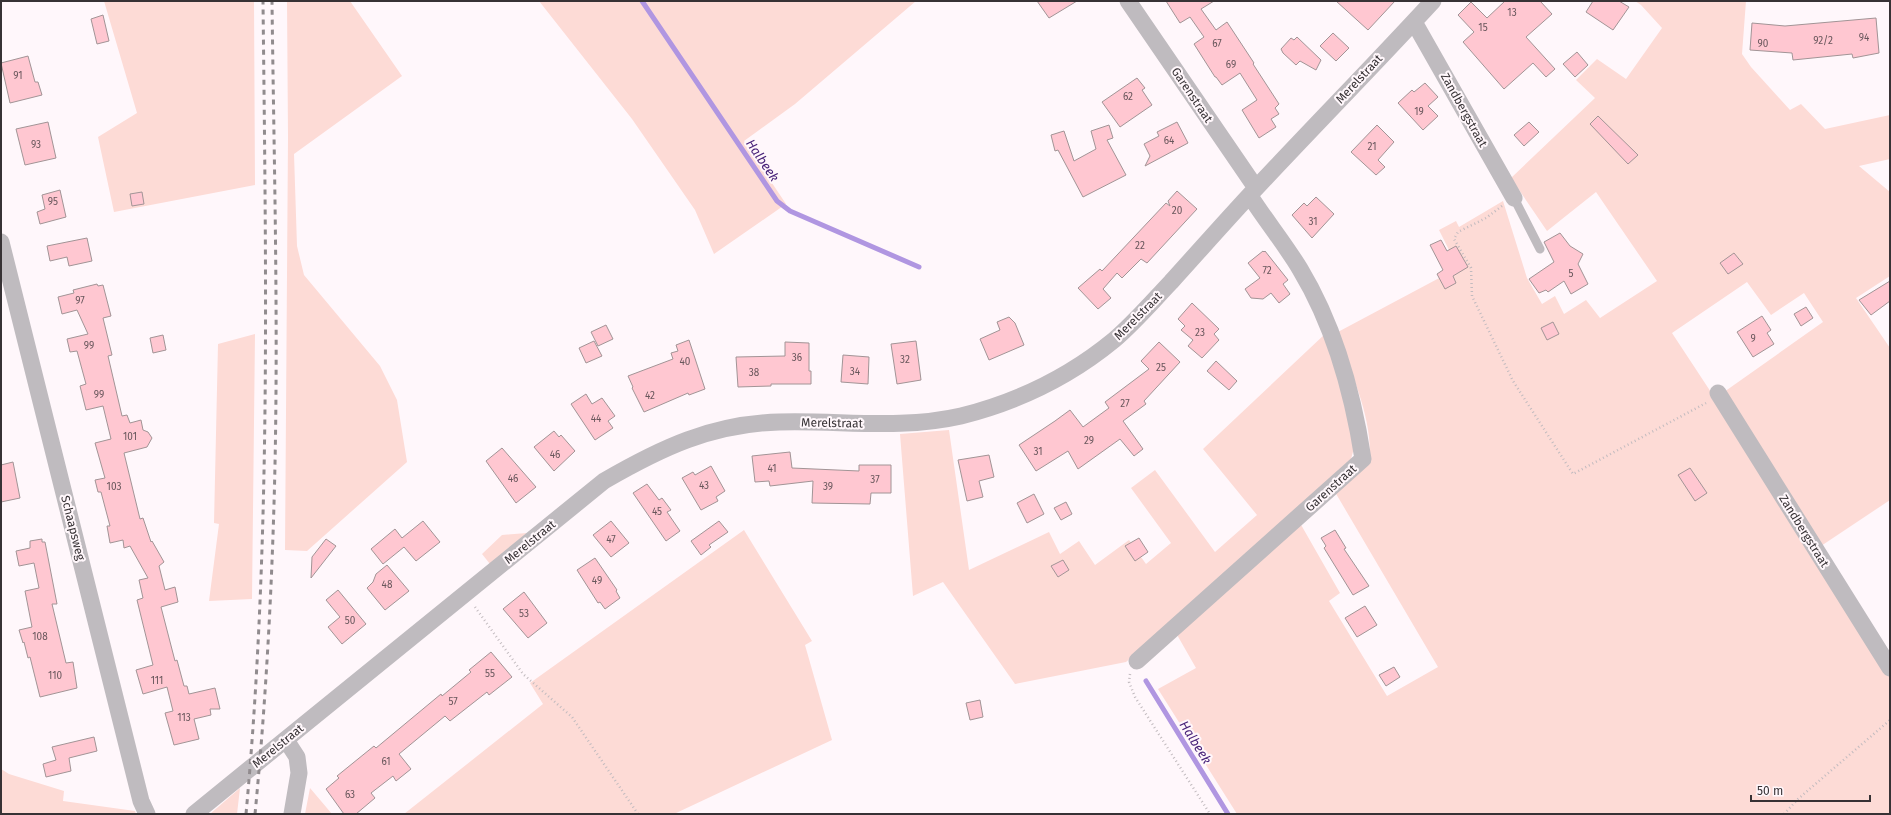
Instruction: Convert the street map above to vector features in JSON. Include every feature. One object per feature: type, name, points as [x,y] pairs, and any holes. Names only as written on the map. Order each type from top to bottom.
[{"type":"street","name":"Garenstraat","points":[[1128,1],[1253,192],[1300,270],[1330,329],[1356,416],[1363,459],[1137,662]]},
{"type":"street","name":"Merelstraat","points":[[194,814],[466,595],[604,481],[649,455],[681,441],[709,432],[743,425],[779,422],[909,424],[931,421],[985,409],[1012,401],[1037,390],[1086,361],[1135,321],[1253,192],[1433,1]]},
{"type":"street","name":"Zandbergstraat","points":[[1414,22],[1514,198]]},
{"type":"street","name":"Schaapsweg","points":[[2,246],[140,801],[147,814]]},
{"type":"street","name":"Zandbergstraat","points":[[1719,394],[1890,668]]},
{"type":"street","points":[[286,740],[297,757],[299,773],[292,814]]},
{"type":"lane","points":[[1514,198],[1540,249]]},
{"type":"path","points":[[1514,198],[1486,218],[1458,232],[1454,239],[1471,268],[1472,296],[1513,381],[1573,474],[1719,394]]},
{"type":"path","points":[[466,595],[524,674],[572,717],[638,814]]},
{"type":"path","points":[[1137,662],[1130,672],[1129,682],[1135,697],[1210,814]]},
{"type":"path","points":[[1784,814],[1798,799],[1890,720]]},
{"type":"shaded area","points":[[104,1],[254,1],[255,185],[114,212],[98,137],[137,113]]},
{"type":"shaded area","points":[[287,1],[350,1],[402,76],[294,154],[297,246],[304,275],[380,366],[397,400],[407,462],[307,551],[285,550],[288,137]]},
{"type":"shaded area","points":[[539,1],[916,1],[795,104],[744,141],[786,204],[714,254],[695,210],[632,119]]},
{"type":"shaded area","points":[[1635,1],[1746,1],[1742,54],[1751,67],[1790,110],[1801,104],[1825,129],[1890,115],[1890,159],[1859,166],[1890,192],[1890,276],[1856,298],[1890,348],[1890,500],[1821,546],[1724,392],[1823,322],[1804,293],[1771,315],[1747,282],[1672,333],[1890,664],[1890,814],[1237,814],[1158,689],[1196,668],[1176,633],[1300,523],[1340,593],[1329,601],[1387,696],[1438,667],[1335,492],[1370,456],[1364,409],[1354,378],[1336,333],[1458,268],[1439,230],[1456,221],[1459,227],[1503,201],[1527,278],[1542,304],[1555,296],[1564,314],[1586,300],[1600,318],[1657,281],[1596,192],[1547,231],[1511,178],[1595,98],[1576,80],[1597,59],[1626,79],[1662,28],[1641,5]]},
{"type":"shaded area","points":[[255,334],[252,599],[209,601],[219,524],[214,523],[218,344]]},
{"type":"shaded area","points":[[1325,334],[1357,437],[1351,459],[1126,662],[1015,684],[943,582],[913,596],[900,434],[949,430],[969,570],[1049,532],[1060,554],[1079,541],[1095,565],[1129,540],[1146,564],[1171,543],[1131,488],[1155,470],[1215,552],[1257,515],[1203,449]]},
{"type":"shaded area","points":[[744,530],[812,641],[805,645],[832,740],[674,814],[404,814],[543,704],[530,683]]},
{"type":"shaded area","points":[[527,533],[490,564],[482,554],[502,535]]},
{"type":"shaded area","points":[[1,769],[9,774],[64,791],[63,801],[135,811],[136,814],[1,814]]},
{"type":"shaded area","points":[[240,788],[237,814],[210,814]]},
{"type":"shaded area","points":[[310,788],[332,814],[305,814]]},
{"type":"building","points":[[1037,1],[1077,1],[1049,18]]},
{"type":"building","points":[[1166,1],[1214,1],[1201,9],[1216,30],[1227,22],[1254,63],[1253,64],[1279,104],[1275,108],[1279,114],[1271,119],[1276,127],[1259,138],[1242,110],[1257,100],[1240,73],[1222,85],[1215,77],[1194,44],[1204,37],[1190,17],[1180,23]]},
{"type":"building","points":[[1336,1],[1395,1],[1368,30]]},
{"type":"building","points":[[1505,1],[1540,1],[1552,14],[1526,37],[1555,69],[1546,77],[1533,63],[1504,89],[1463,42],[1474,32],[1458,15],[1471,2],[1487,18]]},
{"type":"building","points":[[1593,1],[1619,1],[1629,7],[1613,30],[1586,12]]},
{"type":"building","points":[[103,15],[109,41],[97,44],[91,19]]},
{"type":"building","points":[[1876,18],[1879,53],[1853,58],[1852,54],[1793,60],[1792,53],[1750,50],[1752,23],[1785,26]]},
{"type":"building","points":[[1333,33],[1349,48],[1336,61],[1320,46]]},
{"type":"building","points":[[1297,37],[1321,60],[1316,70],[1300,61],[1296,65],[1283,53],[1281,49],[1291,38],[1294,40]]},
{"type":"building","points":[[1577,52],[1588,65],[1575,77],[1563,64]]},
{"type":"building","points":[[28,56],[35,82],[38,82],[42,95],[10,103],[1,63]]},
{"type":"building","points":[[1137,78],[1145,88],[1142,90],[1152,105],[1120,127],[1102,102]]},
{"type":"building","points":[[1425,83],[1438,97],[1428,106],[1438,116],[1423,130],[1398,103],[1412,90],[1414,92]]},
{"type":"building","points":[[1598,116],[1638,155],[1628,164],[1590,124]]},
{"type":"building","points":[[48,122],[56,158],[25,165],[16,129]]},
{"type":"building","points":[[1177,122],[1188,143],[1145,166],[1150,156],[1144,144],[1159,136],[1157,132]]},
{"type":"building","points":[[1529,122],[1539,132],[1524,146],[1514,135]]},
{"type":"building","points":[[1109,125],[1113,138],[1107,140],[1126,175],[1083,197],[1058,150],[1055,151],[1051,135],[1064,131],[1074,161],[1096,149],[1091,131]]},
{"type":"building","points":[[1377,125],[1394,142],[1378,160],[1385,167],[1376,175],[1351,152]]},
{"type":"building","points":[[60,190],[66,217],[40,224],[37,212],[45,209],[42,195]]},
{"type":"building","points":[[1177,191],[1197,209],[1147,263],[1141,259],[1122,278],[1117,273],[1103,289],[1111,298],[1098,309],[1078,288],[1100,269],[1102,271],[1166,203],[1170,206],[1168,201]]},
{"type":"building","points":[[142,192],[144,204],[132,206],[130,194]]},
{"type":"building","points":[[1316,197],[1334,214],[1312,238],[1292,215],[1304,203],[1307,206]]},
{"type":"building","points":[[1560,233],[1570,246],[1583,254],[1578,264],[1588,284],[1571,294],[1564,281],[1548,292],[1546,290],[1539,293],[1529,279],[1554,262],[1544,242]]},
{"type":"building","points":[[87,238],[92,261],[69,266],[67,257],[50,261],[47,246]]},
{"type":"building","points":[[1441,240],[1447,251],[1456,246],[1468,267],[1453,276],[1456,283],[1445,289],[1437,274],[1443,270],[1430,245]]},
{"type":"building","points":[[1265,251],[1288,280],[1283,284],[1290,294],[1279,303],[1271,293],[1263,299],[1251,298],[1245,289],[1260,278],[1248,263]]},
{"type":"building","points":[[1734,253],[1743,264],[1728,274],[1720,263]]},
{"type":"building","points":[[1890,281],[1890,301],[1871,315],[1859,300]]},
{"type":"building","points":[[97,284],[98,286],[103,285],[111,316],[103,318],[112,355],[108,356],[122,416],[127,415],[130,423],[141,420],[143,430],[148,432],[152,438],[147,447],[124,453],[140,519],[143,518],[151,542],[152,541],[164,562],[159,566],[165,590],[175,587],[178,602],[161,607],[175,661],[177,660],[184,686],[187,686],[189,694],[215,688],[220,709],[210,709],[211,715],[194,719],[199,739],[174,745],[165,713],[173,711],[167,687],[143,694],[136,670],[153,665],[137,600],[143,598],[139,580],[148,578],[130,546],[124,548],[123,540],[110,543],[107,526],[110,526],[101,492],[98,492],[95,480],[105,478],[95,443],[111,439],[103,406],[86,410],[80,386],[86,384],[77,351],[70,352],[67,339],[88,334],[77,310],[62,314],[58,297],[74,293],[73,290]]},
{"type":"building","points":[[1192,303],[1219,329],[1214,334],[1219,340],[1202,358],[1188,346],[1193,340],[1181,330],[1185,326],[1178,319]]},
{"type":"building","points":[[1806,307],[1813,318],[1801,326],[1794,314]]},
{"type":"building","points":[[1762,316],[1771,330],[1767,333],[1774,344],[1753,357],[1737,332]]},
{"type":"building","points":[[1009,317],[1015,323],[1024,345],[989,360],[980,339],[1000,330],[997,322]]},
{"type":"building","points":[[1553,322],[1559,334],[1547,340],[1541,328]]},
{"type":"building","points":[[606,325],[613,339],[598,346],[591,332]]},
{"type":"building","points":[[163,335],[166,350],[153,353],[150,338]]},
{"type":"building","points":[[689,340],[705,389],[689,395],[688,393],[644,412],[632,388],[633,387],[628,376],[673,359],[671,353],[678,351],[676,345]]},
{"type":"building","points":[[594,341],[602,356],[586,363],[579,348]]},
{"type":"building","points":[[916,341],[921,380],[897,384],[891,344]]},
{"type":"building","points":[[785,342],[809,343],[809,371],[811,371],[811,384],[771,384],[771,386],[738,387],[736,357],[785,356]]},
{"type":"building","points":[[1159,342],[1180,362],[1144,401],[1146,404],[1123,421],[1143,449],[1134,456],[1120,439],[1078,469],[1068,451],[1036,471],[1019,445],[1070,410],[1083,427],[1109,408],[1105,402],[1149,369],[1141,361]]},
{"type":"building","points":[[843,355],[869,357],[868,384],[841,382]]},
{"type":"building","points":[[1216,361],[1237,381],[1229,390],[1207,371]]},
{"type":"building","points":[[586,394],[592,404],[602,398],[615,416],[608,421],[613,428],[595,440],[571,404]]},
{"type":"building","points":[[554,431],[559,437],[561,435],[575,451],[554,471],[534,447]]},
{"type":"building","points":[[502,448],[536,487],[516,503],[486,461]]},
{"type":"building","points":[[790,452],[792,468],[859,471],[859,465],[891,465],[891,493],[871,493],[870,504],[812,503],[813,481],[770,486],[769,481],[755,482],[752,456]]},
{"type":"building","points":[[989,455],[994,477],[979,481],[983,497],[967,501],[958,460]]},
{"type":"building","points":[[13,462],[20,498],[1,502],[1,465]]},
{"type":"building","points":[[711,466],[725,491],[716,497],[718,501],[701,510],[682,478],[693,472],[695,475]]},
{"type":"building","points":[[1690,468],[1707,493],[1695,501],[1678,475]]},
{"type":"building","points":[[647,484],[659,500],[662,498],[671,510],[667,512],[680,531],[666,541],[633,493]]},
{"type":"building","points":[[1034,494],[1044,514],[1027,523],[1017,503]]},
{"type":"building","points":[[1066,502],[1072,514],[1061,520],[1054,508]]},
{"type":"building","points":[[423,521],[440,542],[416,561],[404,547],[383,564],[371,549],[395,529],[402,538]]},
{"type":"building","points":[[611,521],[629,543],[611,557],[593,535]]},
{"type":"building","points":[[719,521],[728,532],[709,545],[711,547],[701,555],[691,541]]},
{"type":"building","points":[[1335,530],[1346,548],[1344,549],[1369,586],[1353,595],[1324,548],[1326,546],[1321,538]]},
{"type":"building","points":[[1139,538],[1148,552],[1135,561],[1125,546]]},
{"type":"building","points":[[42,539],[42,542],[45,542],[57,604],[52,604],[66,663],[73,662],[77,688],[40,697],[30,657],[28,658],[19,630],[32,627],[25,591],[39,588],[34,563],[19,566],[16,551],[30,548],[30,541]]},
{"type":"building","points":[[326,539],[336,546],[311,578],[312,557]]},
{"type":"building","points":[[595,558],[617,590],[616,591],[620,598],[605,609],[600,602],[598,603],[577,570]]},
{"type":"building","points":[[1063,560],[1069,570],[1058,577],[1051,566]]},
{"type":"building","points":[[387,565],[409,591],[385,610],[367,588],[373,582],[376,574]]},
{"type":"building","points":[[338,590],[366,624],[342,644],[328,627],[340,617],[326,600]]},
{"type":"building","points":[[524,592],[547,623],[528,638],[503,609]]},
{"type":"building","points":[[1365,606],[1377,625],[1357,637],[1345,618]]},
{"type":"building","points":[[491,652],[512,677],[489,695],[487,692],[450,721],[445,716],[399,754],[411,769],[396,781],[393,776],[371,793],[375,798],[356,814],[344,814],[326,789],[339,778],[337,776],[374,746],[376,748],[441,694],[442,696],[471,672],[469,670]]},
{"type":"building","points":[[1394,667],[1400,677],[1386,686],[1379,675]]},
{"type":"building","points":[[980,700],[983,717],[970,720],[966,703]]},
{"type":"building","points":[[94,737],[97,751],[69,758],[71,771],[46,777],[43,764],[56,760],[52,747]]},
{"type":"waterway","name":"Halbeek","points":[[642,1],[777,201],[790,211],[919,267]]},
{"type":"waterway","name":"Halbeek","points":[[1146,681],[1228,814]]},
{"type":"railway","points":[[246,814],[260,610],[263,509],[266,306],[263,1]]},
{"type":"railway","points":[[255,814],[265,698],[273,543],[276,378],[276,252],[272,1]]}]
